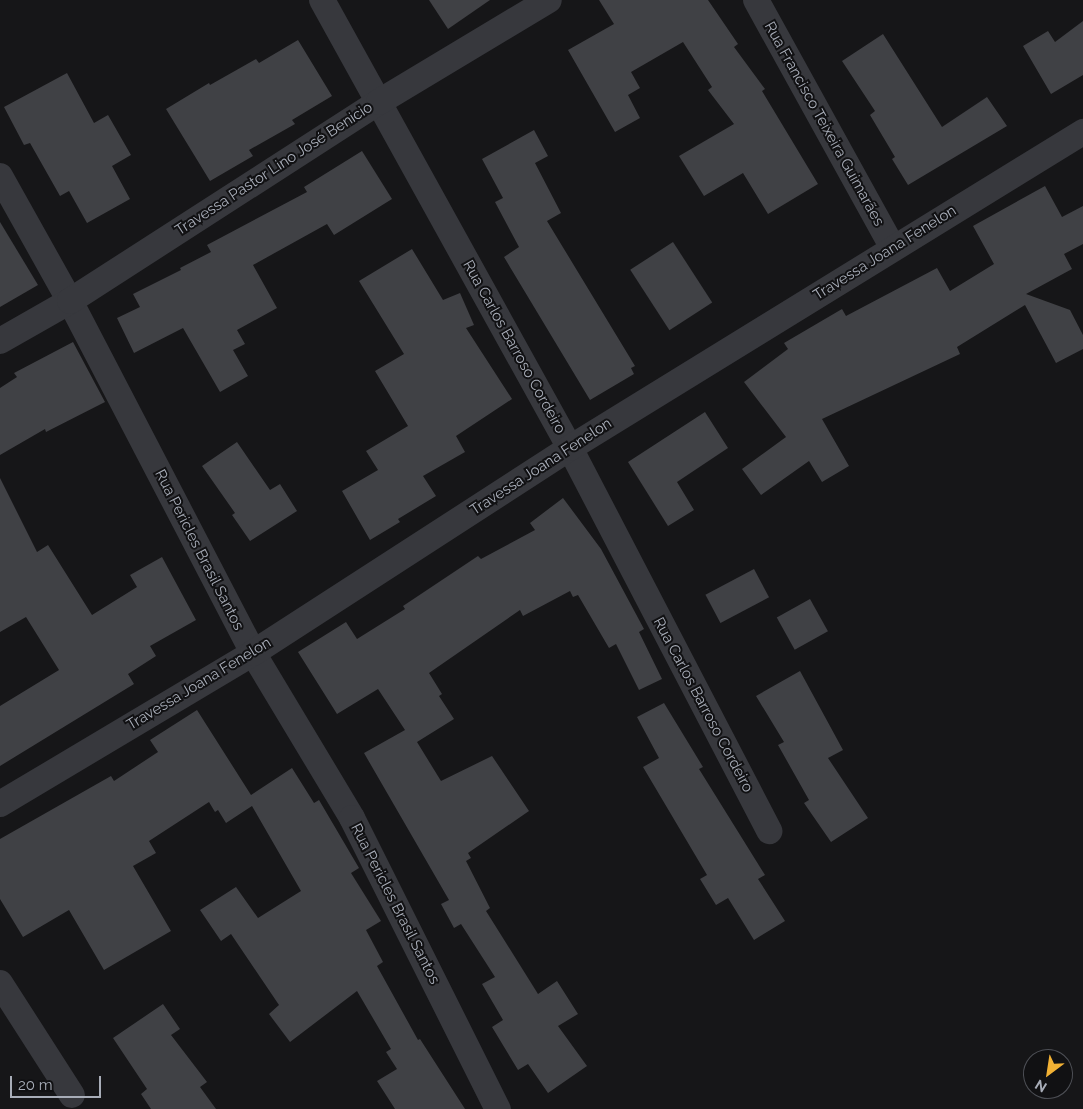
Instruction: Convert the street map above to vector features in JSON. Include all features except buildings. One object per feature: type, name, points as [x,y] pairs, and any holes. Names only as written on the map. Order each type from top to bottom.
[{"type":"street","name":"Rua Carlos Barroso Cordeiro","points":[[322,0],[570,448],[769,831]]},
{"type":"street","name":"Travessa Pastor Lino José Benicio","points":[[0,341],[70,301],[379,102],[549,0]]},
{"type":"street","name":"Rua Francisco Teixeira Guimarães","points":[[756,0],[893,248]]},
{"type":"street","name":"Travessa Joana Fenelon","points":[[0,804],[253,653],[570,448],[1083,132]]},
{"type":"street","name":"Rua Pericles Brasil Santos","points":[[0,176],[70,301],[253,653],[352,818],[498,1109]]},
{"type":"street","points":[[0,983],[72,1095]]}]
